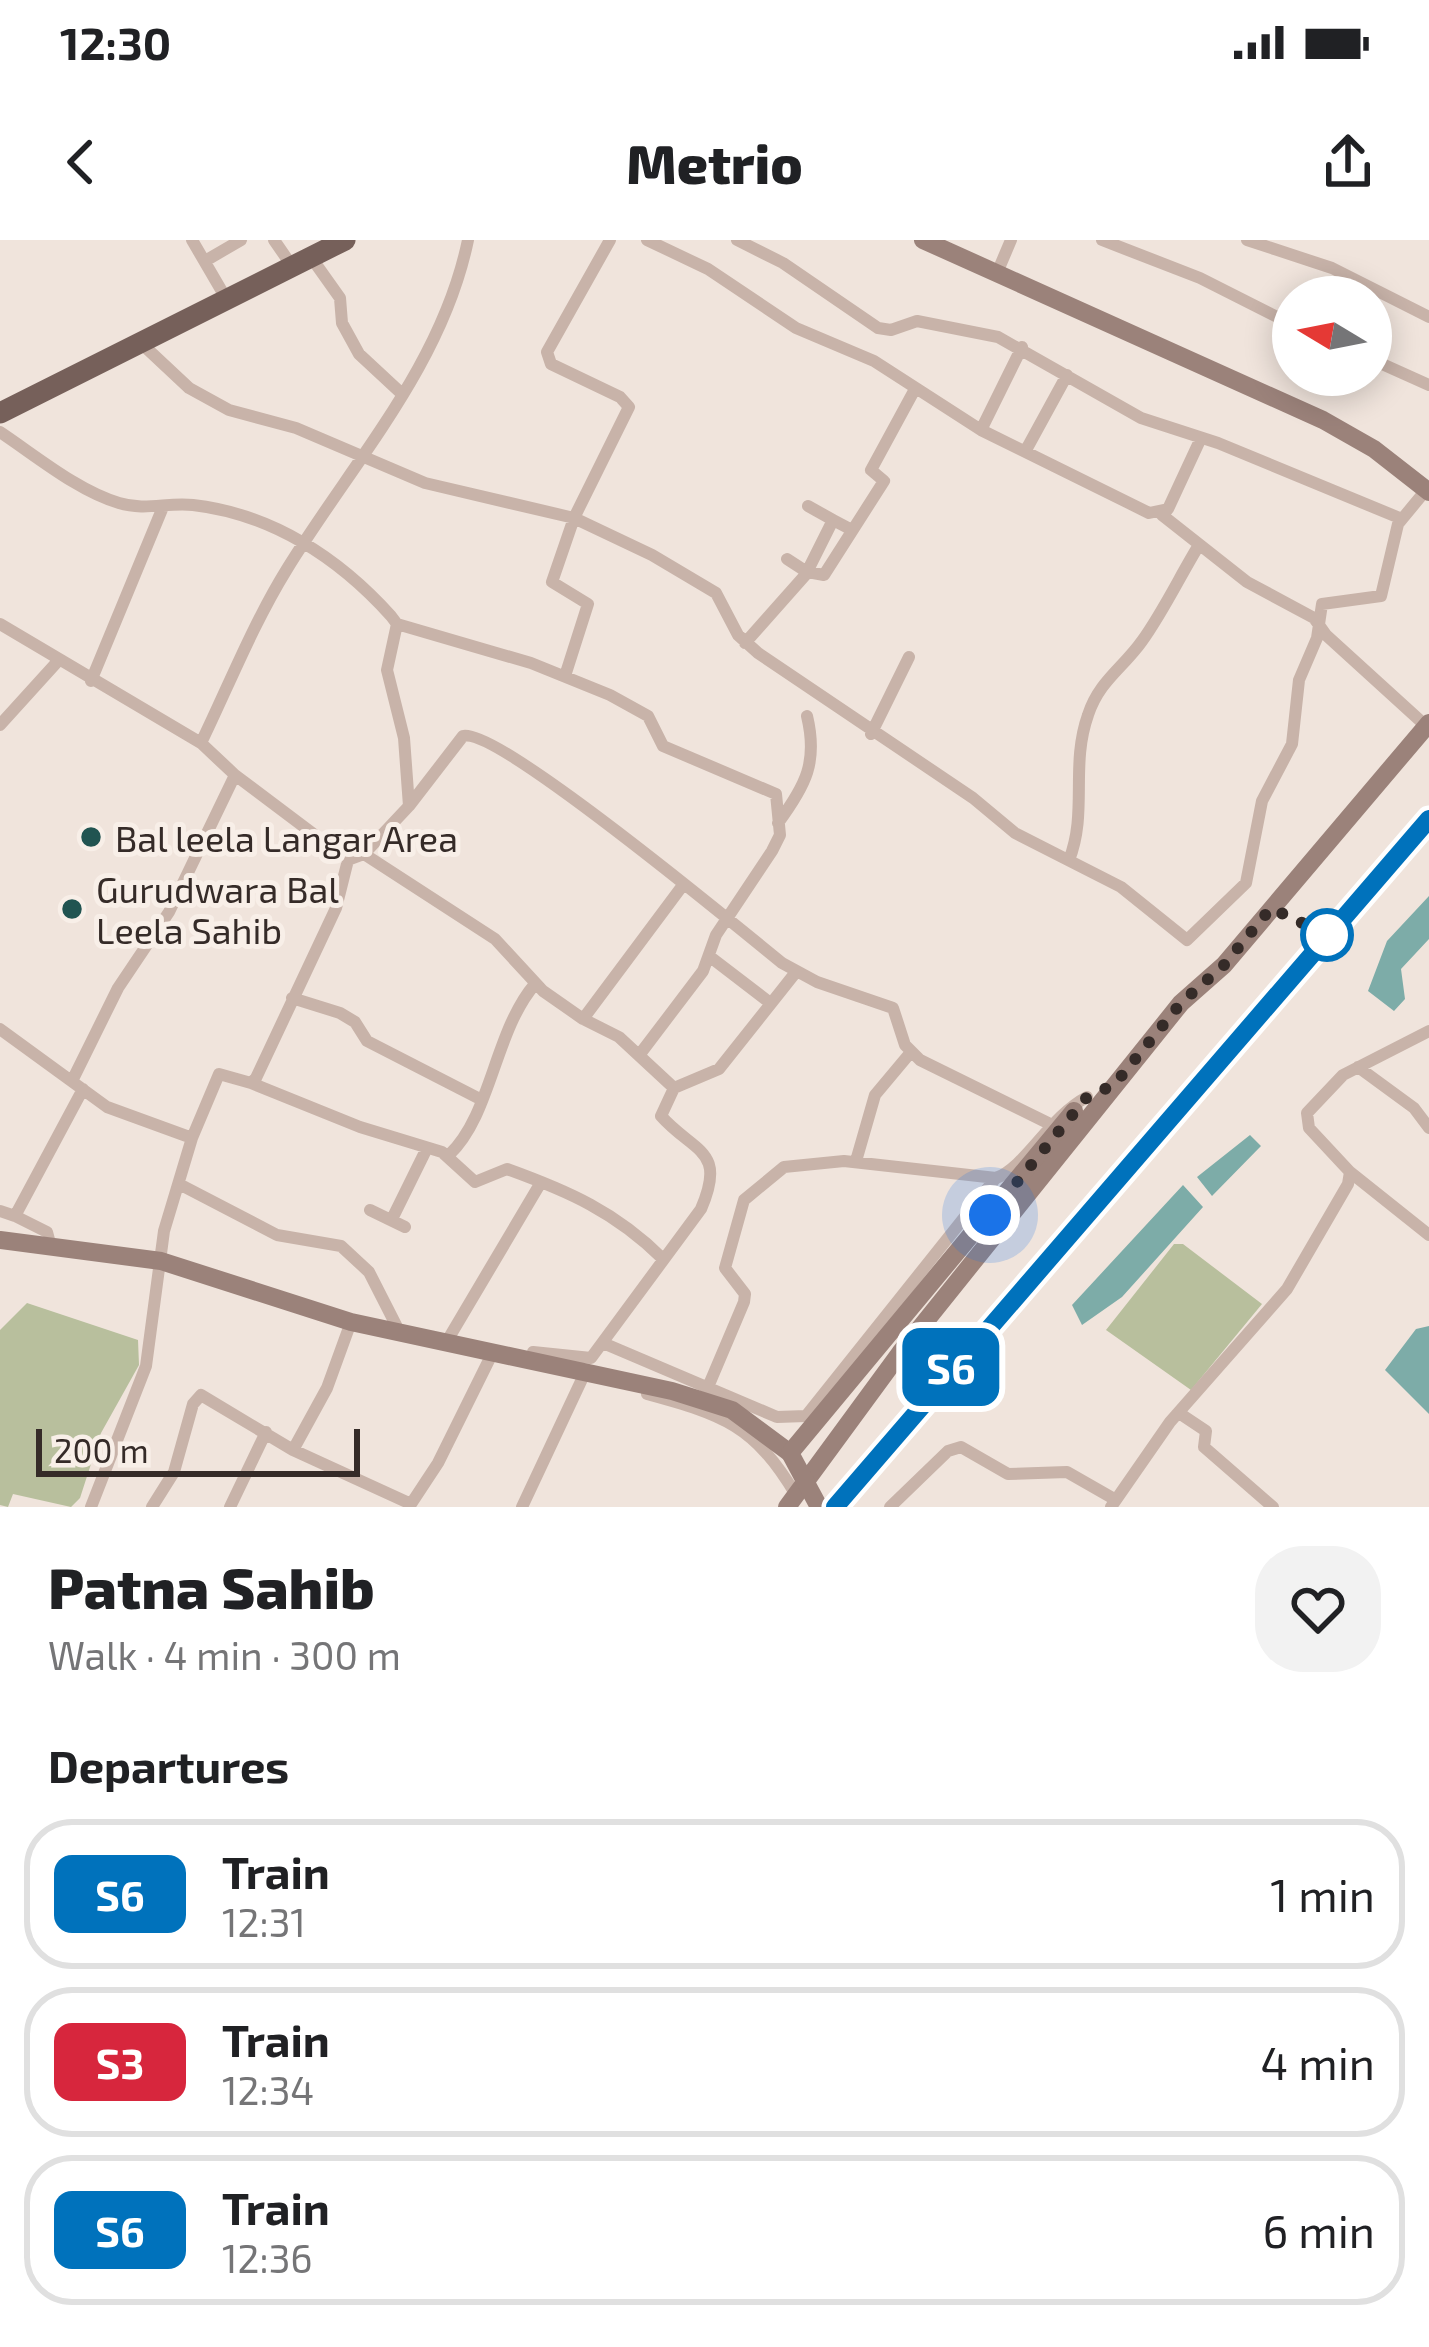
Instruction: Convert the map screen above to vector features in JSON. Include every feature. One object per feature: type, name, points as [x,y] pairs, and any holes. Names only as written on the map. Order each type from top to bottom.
[{"type":"main road","points":[[0,413],[345,240]]},
{"type":"main road","points":[[923,240],[1323,420],[1428,486]]},
{"type":"main road","points":[[791,1501],[900,1353],[1114,1085],[1428,725]]},
{"type":"main road","points":[[790,1453],[1080,1104],[1114,1085]]},
{"type":"main road","points":[[0,1240],[161,1261],[351,1322],[584,1370],[708,1402],[732,1410],[790,1453],[819,1507]]},
{"type":"street","points":[[192,240],[227,301]]},
{"type":"street","points":[[205,261],[241,240]]},
{"type":"street","points":[[201,743],[268,603],[304,542],[365,460],[450,305],[468,240]]},
{"type":"street","points":[[565,676],[588,604],[552,582],[574,518],[593,488],[629,407],[620,397],[551,364],[547,352],[610,240]]},
{"type":"street","points":[[647,240],[708,269],[796,328],[874,361],[981,430],[1149,514],[1162,515],[1247,582],[1320,625],[1428,725]]},
{"type":"street","points":[[737,240],[783,263],[878,328],[891,330],[917,320],[952,325],[1022,347],[1141,418],[1402,519]]},
{"type":"street","points":[[997,273],[1011,240]]},
{"type":"street","points":[[1102,240],[1200,278],[1272,314]]},
{"type":"street","points":[[1247,240],[1332,268],[1429,317]]},
{"type":"street","points":[[276,241],[340,298],[343,323],[359,353],[401,393]]},
{"type":"street","points":[[142,344],[205,398],[310,434],[425,483],[574,518],[709,587],[745,643],[871,734],[973,798],[1015,833],[1130,893],[1187,940],[1246,883],[1260,808],[1289,753],[1299,680],[1324,601],[1381,596],[1402,519],[1428,486]]},
{"type":"street","points":[[981,430],[1022,347]]},
{"type":"street","points":[[1392,368],[1429,385]]},
{"type":"street","points":[[1026,450],[1067,375]]},
{"type":"street","points":[[787,559],[806,573],[824,575],[884,481],[871,470],[916,389]]},
{"type":"street","points":[[0,432],[108,499],[216,509],[304,542],[342,565],[397,624],[565,676],[648,716],[659,742],[670,750],[770,790],[777,799],[778,824],[772,850],[709,956],[640,1054]]},
{"type":"street","points":[[1162,515],[1201,438]]},
{"type":"street","points":[[808,506],[852,530]]},
{"type":"street","points":[[91,680],[163,507]]},
{"type":"street","points":[[745,643],[806,573],[833,520]]},
{"type":"street","points":[[1069,860],[1081,822],[1076,770],[1093,702],[1108,674],[1143,640],[1199,544]]},
{"type":"street","points":[[0,624],[201,743],[235,775],[348,860]]},
{"type":"street","points":[[397,624],[387,670],[404,738],[409,806]]},
{"type":"street","points":[[871,734],[909,657]]},
{"type":"street","points":[[0,725],[58,661]]},
{"type":"street","points":[[778,824],[813,766],[814,736],[807,716]]},
{"type":"street","points":[[348,860],[364,854],[409,806],[456,744],[476,734],[537,772],[796,972],[893,1008],[910,1052],[1048,1124]]},
{"type":"street","points":[[15,1216],[118,988],[169,912],[235,775]]},
{"type":"street","points":[[364,854],[495,939],[535,984],[583,1019],[610,1030],[674,1088]]},
{"type":"street","points":[[251,1083],[336,908],[348,860]]},
{"type":"street","points":[[583,1019],[683,885]]},
{"type":"street","points":[[709,956],[769,1002]]},
{"type":"street","points":[[393,1328],[581,1361],[603,1343],[701,1209],[712,1167],[707,1154],[661,1116],[674,1088],[719,1069],[796,972]]},
{"type":"street","points":[[449,1156],[480,1099],[516,1011],[535,984]]},
{"type":"street","points":[[292,998],[350,1018],[367,1041],[480,1099]]},
{"type":"street","points":[[0,1029],[118,1114],[192,1138]]},
{"type":"street","points":[[1429,1031],[1336,1080],[1305,1120],[1351,1172],[1429,1235]]},
{"type":"street","points":[[1416,1040],[1429,1053]]},
{"type":"street","points":[[856,1161],[875,1095],[910,1052]]},
{"type":"street","points":[[1358,1067],[1414,1108],[1429,1128]]},
{"type":"street","points":[[91,1507],[146,1366],[161,1261],[179,1184],[219,1074],[449,1156],[475,1182],[507,1169],[607,1210],[663,1259]]},
{"type":"street","points":[[603,1343],[777,1417],[806,1416],[995,1178],[1011,1169],[1048,1124],[1080,1104]]},
{"type":"street","points":[[392,1219],[428,1148]]},
{"type":"street","points":[[708,1387],[744,1302],[745,1294],[725,1268],[744,1200],[784,1167],[856,1161],[995,1178]]},
{"type":"street","points":[[890,1507],[948,1450],[961,1447],[1008,1474],[1067,1472],[1114,1503],[1179,1413],[1287,1289],[1351,1172]]},
{"type":"street","points":[[179,1184],[277,1235],[341,1246],[369,1272],[394,1338],[583,1377],[705,1410],[735,1425],[771,1453],[791,1501]]},
{"type":"street","points":[[450,1336],[540,1184]]},
{"type":"street","points":[[370,1210],[405,1227]]},
{"type":"street","points":[[0,1211],[47,1232],[51,1247]]},
{"type":"street","points":[[293,1450],[327,1388],[351,1322]]},
{"type":"street","points":[[152,1507],[174,1472],[196,1398],[206,1396],[293,1450],[410,1506],[438,1463],[490,1358]]},
{"type":"street","points":[[522,1507],[583,1377]]},
{"type":"street","points":[[1179,1413],[1204,1428],[1204,1447],[1273,1507]]},
{"type":"street","points":[[230,1507],[266,1432]]},
{"type":"green space","points":[[1174,1244],[1183,1244],[1262,1304],[1191,1390],[1106,1330]]},
{"type":"green space","points":[[27,1303],[138,1340],[139,1365],[101,1433],[80,1498],[71,1507],[13,1494],[8,1507],[0,1505],[0,1330]]},
{"type":"water","points":[[1429,896],[1429,939],[1401,969],[1405,999],[1394,1011],[1368,991],[1387,941]]},
{"type":"water","points":[[1250,1135],[1261,1146],[1212,1196],[1197,1177]]},
{"type":"water","points":[[1183,1185],[1203,1207],[1122,1297],[1082,1325],[1072,1305]]},
{"type":"water","points":[[1429,1326],[1429,1414],[1385,1370],[1416,1329]]},
{"type":"railway","points":[[835,1507],[1429,819]]},
{"type":"train","name":"S6","points":[[835,1507],[922,1400],[1429,819]]},
{"type":"place","name":"Bal leela Langar Area","points":[[91,837]]},
{"type":"place","name":"Gurudwara Bal Leela Sahib","points":[[72,909]]},
{"type":"route","points":[[990,1215],[1087,1097],[1114,1085],[1181,1003],[1224,965],[1271,908],[1327,935]]}]
